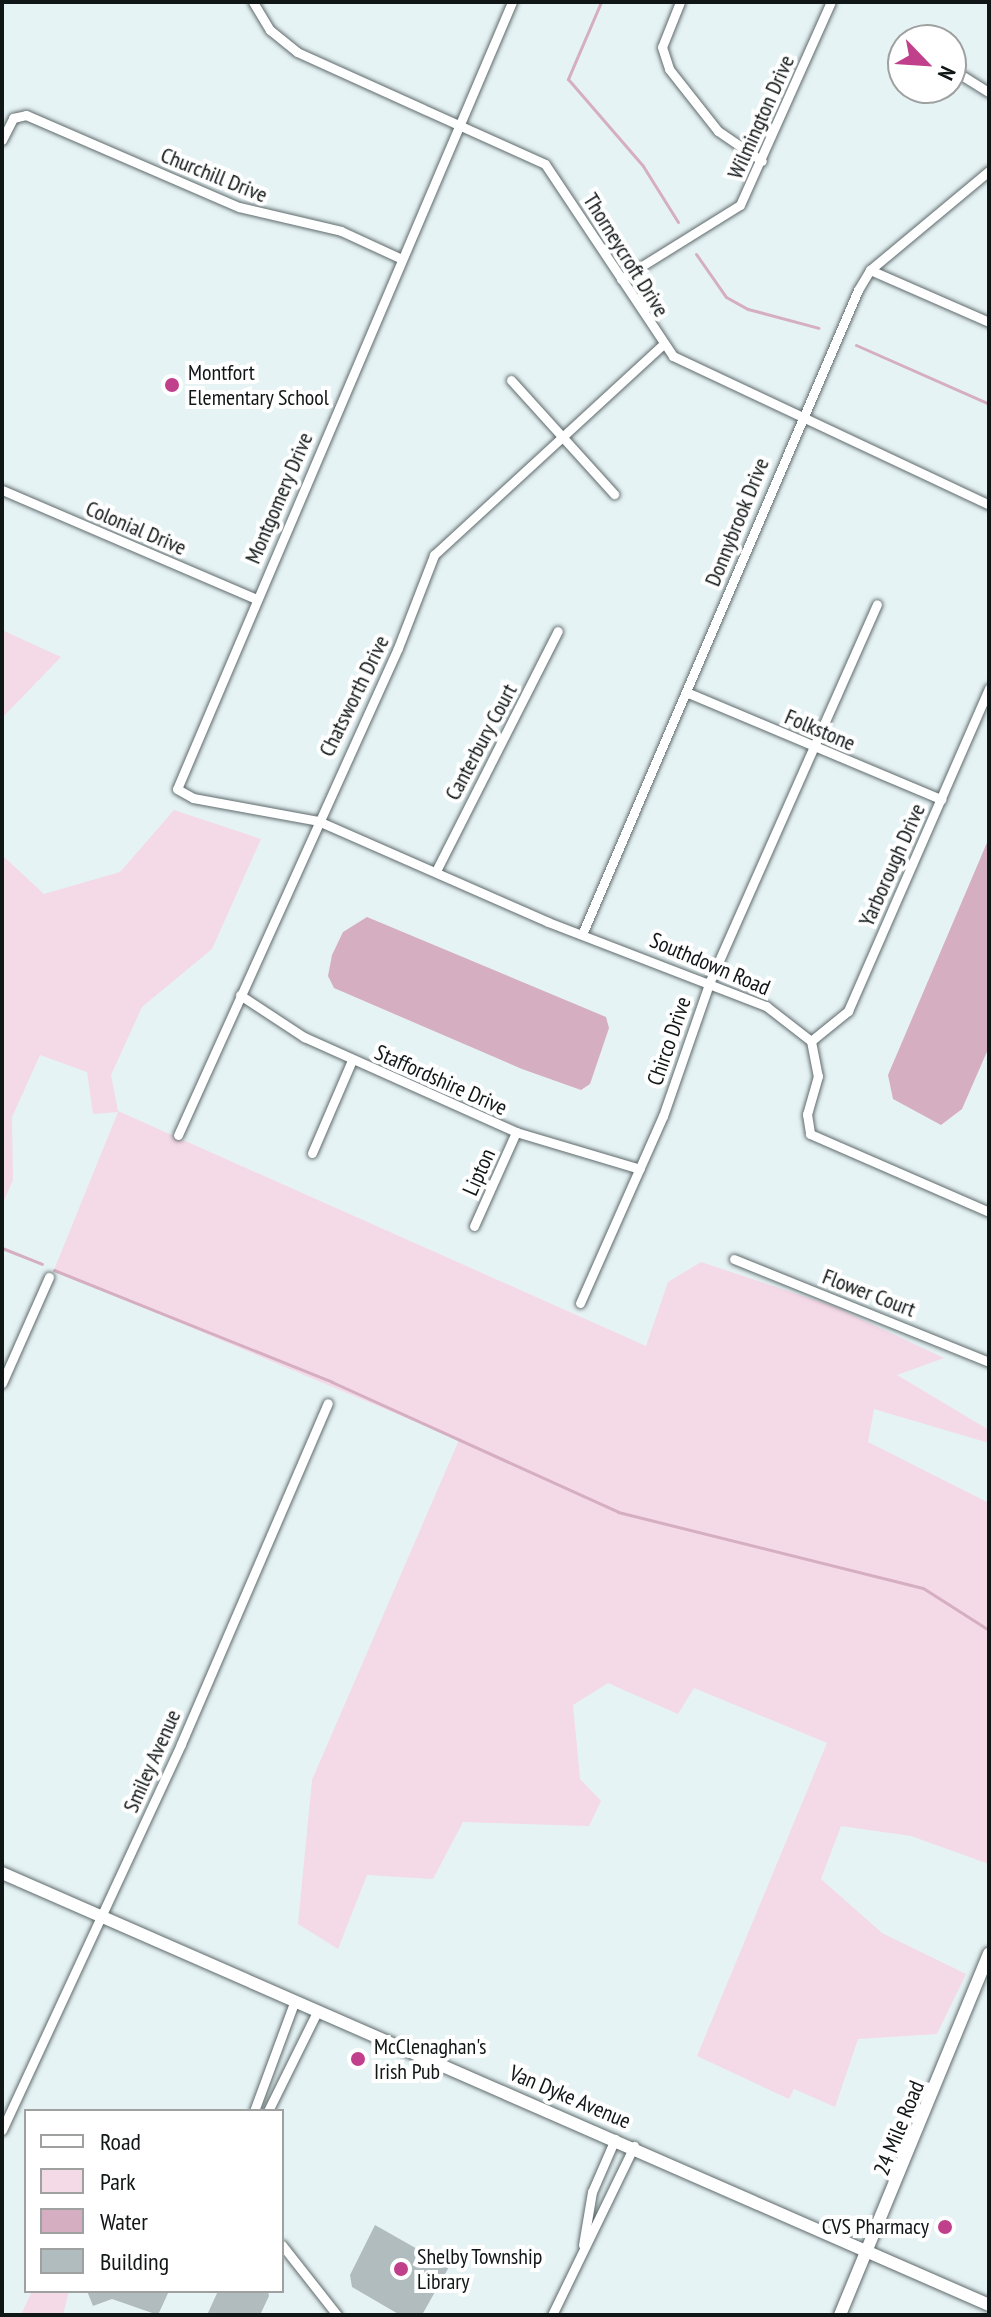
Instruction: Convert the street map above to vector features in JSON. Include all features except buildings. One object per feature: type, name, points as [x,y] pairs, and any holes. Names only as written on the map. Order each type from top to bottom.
[{"type":"main road","name":"Van Dyke Avenue","points":[[2,1873],[634,2146],[989,2305]]},
{"type":"main road","name":"24 Mile Road","points":[[840,2315],[869,2252],[989,1953]]},
{"type":"street","name":"Thorneycroft Drive","points":[[253,2],[270,30],[297,52],[459,121],[545,164],[661,346],[699,374],[989,505]]},
{"type":"street","name":"Montgomery Drive","points":[[177,789],[512,2]]},
{"type":"street","points":[[680,2],[662,47],[665,62],[718,131],[762,161]]},
{"type":"street","name":"Wilmington Drive","points":[[621,279],[732,212],[762,161],[831,2]]},
{"type":"street","points":[[967,79],[989,92]]},
{"type":"street","name":"Churchill Drive","points":[[2,140],[17,115],[249,211],[341,231],[402,259]]},
{"type":"street","name":"Donnybrook Drive","points":[[583,932],[800,417],[870,270],[989,171]]},
{"type":"street","points":[[870,270],[989,322]]},
{"type":"street","name":"Chatsworth Drive","points":[[178,1135],[434,555],[561,434],[661,346]]},
{"type":"street","points":[[511,380],[614,494]]},
{"type":"street","name":"Colonial Drive","points":[[2,490],[256,599]]},
{"type":"street","name":"Chirco Drive","points":[[580,1303],[640,1169],[710,981],[810,746],[877,604]]},
{"type":"street","name":"Canterbury Court","points":[[436,871],[558,631]]},
{"type":"street","name":"Yarborough Drive","points":[[811,1041],[848,1011],[989,689]]},
{"type":"street","name":"Folkstone","points":[[686,692],[941,799]]},
{"type":"street","name":"Southdown Road","points":[[177,789],[193,798],[318,821],[583,932],[710,981],[782,1014],[811,1041]]},
{"type":"street","name":"Staffordshire Drive","points":[[240,995],[352,1060],[516,1132],[640,1169]]},
{"type":"street","points":[[811,1041],[818,1076],[807,1114],[810,1134],[989,1212]]},
{"type":"street","points":[[312,1153],[352,1060]]},
{"type":"street","name":"Lipton","points":[[474,1226],[516,1132]]},
{"type":"street","name":"Flower Court","points":[[734,1259],[989,1362]]},
{"type":"street","points":[[2,1383],[49,1277]]},
{"type":"street","name":"Smiley Avenue","points":[[2,2130],[101,1916],[328,1403]]},
{"type":"street","points":[[255,2109],[295,2000]]},
{"type":"street","points":[[269,2109],[318,2010]]},
{"type":"street","points":[[583,2249],[592,2192],[615,2139]]},
{"type":"street","points":[[552,2315],[634,2146]]},
{"type":"street","points":[[284,2248],[337,2315]]},
{"type":"green space","points":[[2,630],[61,657],[2,718]]},
{"type":"green space","points":[[174,810],[261,839],[212,949],[142,1007],[111,1075],[118,1111],[646,1346],[668,1282],[701,1262],[833,1306],[944,1358],[897,1375],[989,1430],[989,1443],[874,1409],[868,1442],[989,1503],[989,1864],[911,1836],[841,1826],[821,1879],[882,1933],[966,1974],[937,2034],[858,2039],[835,2107],[794,2089],[789,2099],[697,2056],[827,1743],[694,1688],[678,1714],[608,1683],[573,1705],[580,1779],[601,1801],[589,1826],[463,1822],[433,1879],[367,1875],[338,1949],[298,1924],[312,1780],[459,1440],[54,1270],[118,1112],[93,1114],[87,1072],[40,1055],[12,1117],[13,1180],[2,1205],[2,855],[44,894],[120,872]]},
{"type":"green space","points":[[31,2293],[68,2293],[63,2315],[21,2315]]},
{"type":"water","points":[[989,838],[989,1047],[962,1109],[941,1125],[893,1099],[888,1075]]},
{"type":"water","points":[[367,917],[606,1017],[609,1028],[590,1084],[581,1090],[522,1069],[334,988],[328,976],[332,955],[343,932]]},
{"type":"waterway","points":[[601,2],[568,79],[643,166],[678,222]]},
{"type":"waterway","points":[[696,254],[726,297],[748,309],[819,328]]},
{"type":"waterway","points":[[856,345],[989,404]]},
{"type":"waterway","points":[[2,1248],[42,1264]]},
{"type":"waterway","points":[[54,1270],[332,1382],[618,1512],[923,1588],[989,1630]]},
{"type":"place","name":"Montfort Elementary School","points":[[172,385]]},
{"type":"place","name":"McClenaghan's Irish Pub","points":[[358,2059]]},
{"type":"place","name":"CVS Pharmacy","points":[[945,2227]]},
{"type":"place","name":"Shelby Township Library","points":[[401,2269]]}]
